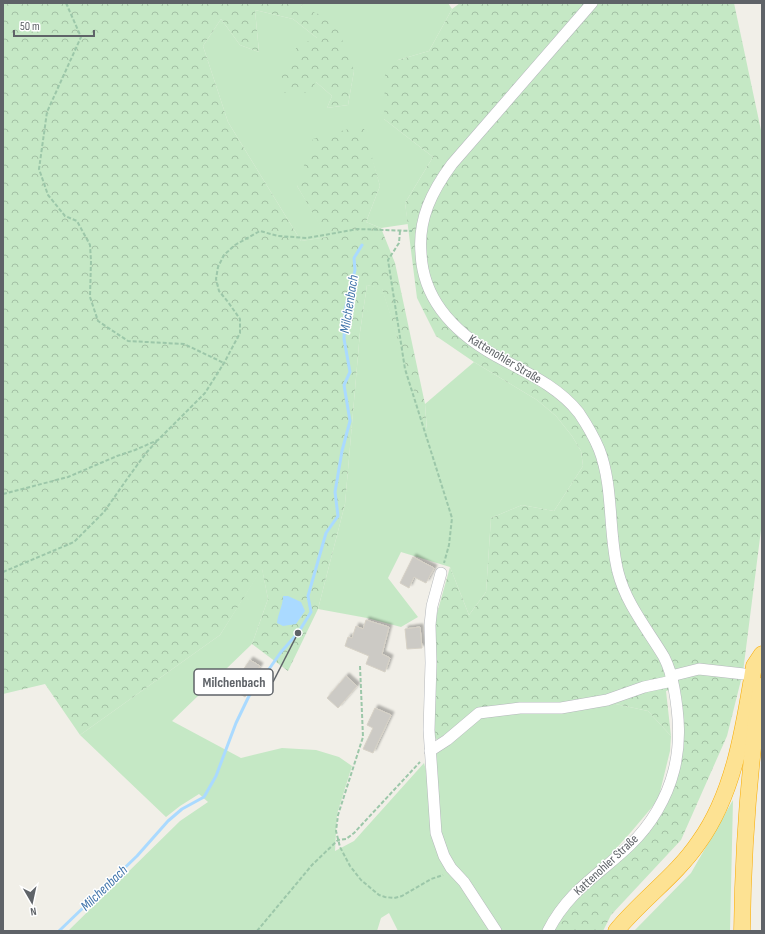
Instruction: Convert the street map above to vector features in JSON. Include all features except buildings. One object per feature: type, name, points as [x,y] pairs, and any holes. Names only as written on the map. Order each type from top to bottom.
[{"type":"highway","points":[[616,931],[632,912],[672,875],[699,843],[712,823],[726,789],[737,754],[754,666],[762,654]]},
{"type":"highway","points":[[742,931],[745,825],[762,680]]},
{"type":"street","name":"Kattenohler Straße","points":[[548,931],[565,904],[589,880],[629,846],[651,820],[661,804],[674,772],[680,734],[679,717],[672,678],[665,660],[630,604],[623,589],[614,552],[604,464],[600,450],[592,434],[577,411],[560,394],[536,377],[473,342],[442,312],[430,292],[424,275],[421,260],[421,236],[423,218],[430,199],[442,178],[592,3]]},
{"type":"street","points":[[441,573],[432,606],[430,625],[431,663],[429,730],[436,833],[444,856],[464,882],[496,931]]},
{"type":"street","points":[[430,751],[447,740],[479,713],[520,708],[569,706],[606,700],[699,669],[744,674]]},
{"type":"path","points":[[66,3],[81,37],[46,112],[39,169],[48,195],[65,216],[77,221],[90,245],[92,261],[90,297],[98,322],[128,341],[184,344],[224,363]]},
{"type":"path","points":[[3,572],[74,542],[104,512],[132,472],[158,440],[205,393],[224,363],[240,333],[240,319],[219,291],[216,279],[218,267],[224,256],[235,245],[260,231],[278,236],[307,238],[358,229],[400,231],[399,243],[388,260],[405,370],[452,518],[449,544],[441,573]]},
{"type":"path","points":[[3,494],[68,477],[158,440]]},
{"type":"path","points":[[360,666],[363,737],[338,815],[336,831],[345,857],[361,880],[379,895],[386,897],[394,898],[402,896],[438,876],[456,872]]},
{"type":"path","points":[[257,931],[312,865],[338,840],[346,839],[354,833],[395,791],[430,751]]},
{"type":"green space","points":[[3,3],[303,3],[301,7],[335,21],[354,71],[348,105],[327,108],[332,96],[316,82],[309,93],[279,93],[283,71],[298,45],[317,38],[293,19],[255,10],[259,52],[240,45],[221,19],[203,46],[228,122],[301,241],[327,237],[297,186],[313,139],[363,125],[380,186],[366,222],[381,228],[395,263],[425,404],[427,433],[382,289],[367,285],[360,332],[345,504],[318,609],[288,671],[252,644],[268,599],[262,569],[220,635],[80,735],[45,684],[3,694]]},
{"type":"green space","points":[[303,3],[448,3],[452,9],[429,51],[398,60],[384,119],[433,157],[405,203],[408,224],[381,228],[366,222],[380,186],[362,126],[297,186],[328,237],[301,241],[228,122],[203,46],[221,19],[240,45],[259,52],[255,10],[293,19],[317,38],[316,82],[332,96],[327,108],[348,105],[354,71],[301,7]]},
{"type":"green space","points":[[460,3],[734,3],[762,135],[762,522],[743,672],[727,736],[681,840],[611,915],[603,931],[548,931],[558,914],[640,834],[674,772],[674,689],[666,691],[671,736],[648,711],[611,703],[479,711],[437,740],[431,732],[434,624],[450,567],[469,615],[486,592],[491,518],[522,505],[554,511],[583,466],[581,451],[572,436],[556,416],[537,400],[474,362],[436,336],[417,298],[405,203],[433,157],[384,119],[385,74],[398,60],[429,51],[452,9]]},
{"type":"green space","points":[[367,285],[382,288],[427,430],[425,404],[474,362],[537,400],[556,416],[572,436],[581,451],[583,466],[554,511],[522,505],[491,518],[486,592],[469,615],[450,567],[401,552],[388,578],[418,617],[401,627],[367,618],[318,609],[345,504],[360,332]]},
{"type":"green space","points":[[262,568],[268,599],[252,644],[172,721],[241,758],[282,748],[316,750],[339,757],[352,766],[337,814],[335,851],[354,841],[424,763],[429,782],[433,833],[494,931],[398,931],[389,913],[381,918],[377,931],[68,931],[180,821],[208,802],[199,794],[166,817],[80,735],[220,635]]},
{"type":"green space","points":[[611,703],[648,711],[671,736],[670,751],[658,800],[543,931],[499,931],[454,866],[442,844],[430,752],[481,716]]},
{"type":"green space","points":[[733,800],[730,931],[634,931],[691,873]]},
{"type":"water","points":[[283,596],[288,596],[301,602],[305,611],[296,624],[283,626],[277,623]]},
{"type":"waterway","name":"Milchenbach","points":[[59,931],[137,856],[168,821],[182,809],[204,797],[216,776],[236,723],[249,696],[281,652],[298,633],[311,612],[308,596],[326,533],[338,516],[335,492],[342,451],[350,421],[344,385],[350,372],[344,339],[345,310],[355,270],[354,258],[362,245]]},
{"type":"place","name":"Milchenbach","points":[[298,633]]}]
